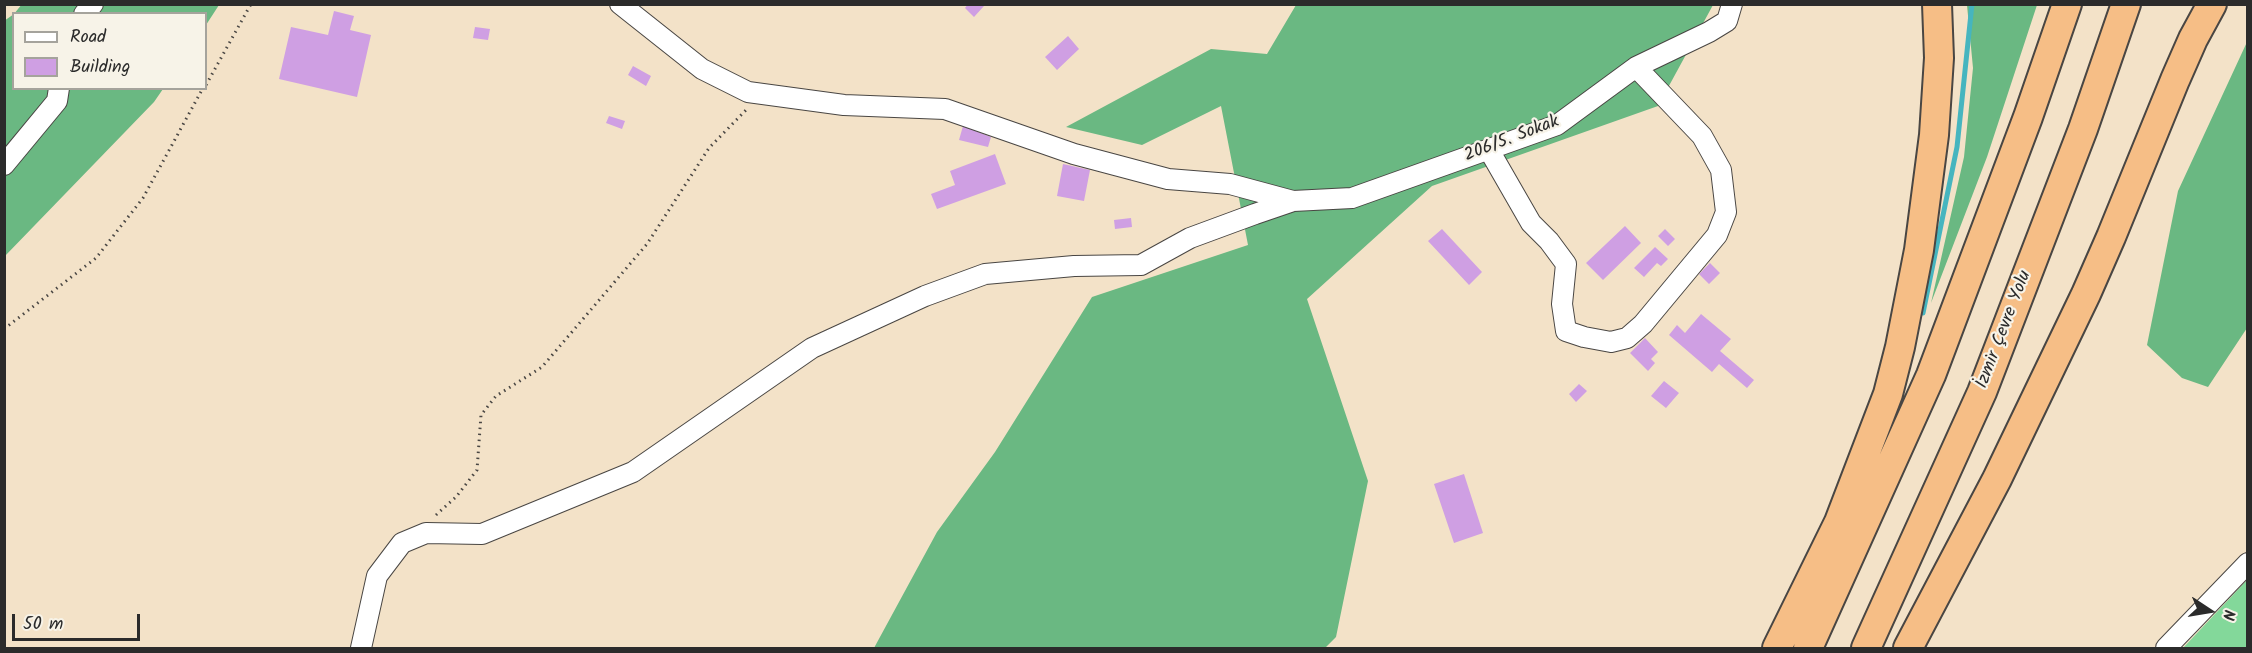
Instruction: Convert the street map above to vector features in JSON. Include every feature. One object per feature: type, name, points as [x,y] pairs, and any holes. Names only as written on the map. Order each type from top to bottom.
[{"type":"highway","points":[[1777,648],[1839,522],[1888,394],[1900,347],[1919,250],[1934,135],[1939,58],[1937,4]]},
{"type":"highway","points":[[1808,648],[1931,375],[2028,117],[2067,4]]},
{"type":"highway","name":"İzmir Çevre Yolu","points":[[1866,648],[1982,392],[2083,129],[2126,4]]},
{"type":"highway","points":[[1908,648],[1997,479],[2086,294],[2175,80],[2212,4]]},
{"type":"street","points":[[620,4],[702,69],[748,92],[844,105],[945,109],[1074,154],[1168,179],[1230,183],[1293,201]]},
{"type":"street","name":"206/5. Sokak","points":[[1293,201],[1352,198],[1557,125],[1636,66],[1709,32],[1726,21],[1732,4]]},
{"type":"street","points":[[1489,150],[1531,223],[1549,241],[1566,264],[1562,304],[1566,331],[1611,342],[1627,338],[1643,324],[1717,235],[1726,212],[1721,170],[1702,136],[1636,66]]},
{"type":"street","points":[[4,165],[57,101],[59,90]]},
{"type":"street","points":[[361,648],[377,576],[402,543],[426,533],[482,534],[633,472],[812,348],[925,296],[985,274],[1074,266],[1141,265],[1190,238],[1293,201]]},
{"type":"street","points":[[2166,648],[2247,562]]},
{"type":"path","points":[[207,82],[251,4]]},
{"type":"path","points":[[4,329],[96,258],[143,198],[202,90]]},
{"type":"path","points":[[409,540],[456,497],[477,470],[481,415],[496,396],[542,367],[647,244],[709,148],[747,109]]},
{"type":"green space","points":[[22,4],[219,5],[207,23],[207,12],[16,12]]},
{"type":"green space","points":[[1296,5],[1713,5],[1658,106],[1432,186],[1307,299],[1368,481],[1336,637],[1325,648],[874,648],[937,532],[995,452],[1092,297],[1248,245],[1221,106],[1142,145],[1066,127],[1211,49],[1267,54]]},
{"type":"green space","points":[[1967,5],[2037,5],[1987,157],[1931,303],[1964,157],[1973,68]]},
{"type":"green space","points":[[12,15],[12,90],[162,90],[154,102],[5,256],[4,21]]},
{"type":"green space","points":[[2247,42],[2247,328],[2208,387],[2182,378],[2147,345],[2178,191]]},
{"type":"green space","points":[[2247,580],[2247,648],[2183,648]]},
{"type":"building","points":[[968,4],[984,6],[974,17],[965,8]]},
{"type":"building","points":[[334,11],[354,16],[350,30],[371,35],[357,97],[279,79],[291,27],[328,35]]},
{"type":"building","points":[[475,27],[490,29],[488,40],[473,38]]},
{"type":"building","points":[[1068,36],[1079,49],[1057,70],[1045,57]]},
{"type":"building","points":[[633,66],[651,76],[646,86],[628,75]]},
{"type":"building","points":[[609,116],[625,121],[622,129],[606,123]]},
{"type":"building","points":[[963,126],[991,137],[988,147],[959,140]]},
{"type":"building","points":[[995,154],[1006,184],[937,209],[931,194],[955,185],[950,171]]},
{"type":"building","points":[[1063,164],[1090,170],[1084,201],[1057,196]]},
{"type":"building","points":[[1131,218],[1132,227],[1115,229],[1114,220]]},
{"type":"building","points":[[1625,226],[1641,243],[1603,280],[1586,263]]},
{"type":"building","points":[[1442,229],[1482,272],[1469,285],[1428,241]]},
{"type":"building","points":[[1665,229],[1675,239],[1668,246],[1658,236]]},
{"type":"building","points":[[1655,247],[1668,259],[1661,266],[1657,263],[1644,277],[1634,268]]},
{"type":"building","points":[[1710,263],[1720,273],[1709,284],[1699,274]]},
{"type":"building","points":[[1701,314],[1731,339],[1720,351],[1754,380],[1747,388],[1719,364],[1712,372],[1669,335],[1677,325],[1685,333]]},
{"type":"building","points":[[1645,338],[1658,352],[1651,359],[1655,363],[1648,371],[1630,353]]},
{"type":"building","points":[[1664,381],[1679,393],[1666,408],[1651,396]]},
{"type":"building","points":[[1579,384],[1587,391],[1576,402],[1569,394]]},
{"type":"building","points":[[1464,474],[1483,533],[1454,543],[1434,484]]},
{"type":"waterway","points":[[1923,313],[1957,147],[1972,4]]}]
